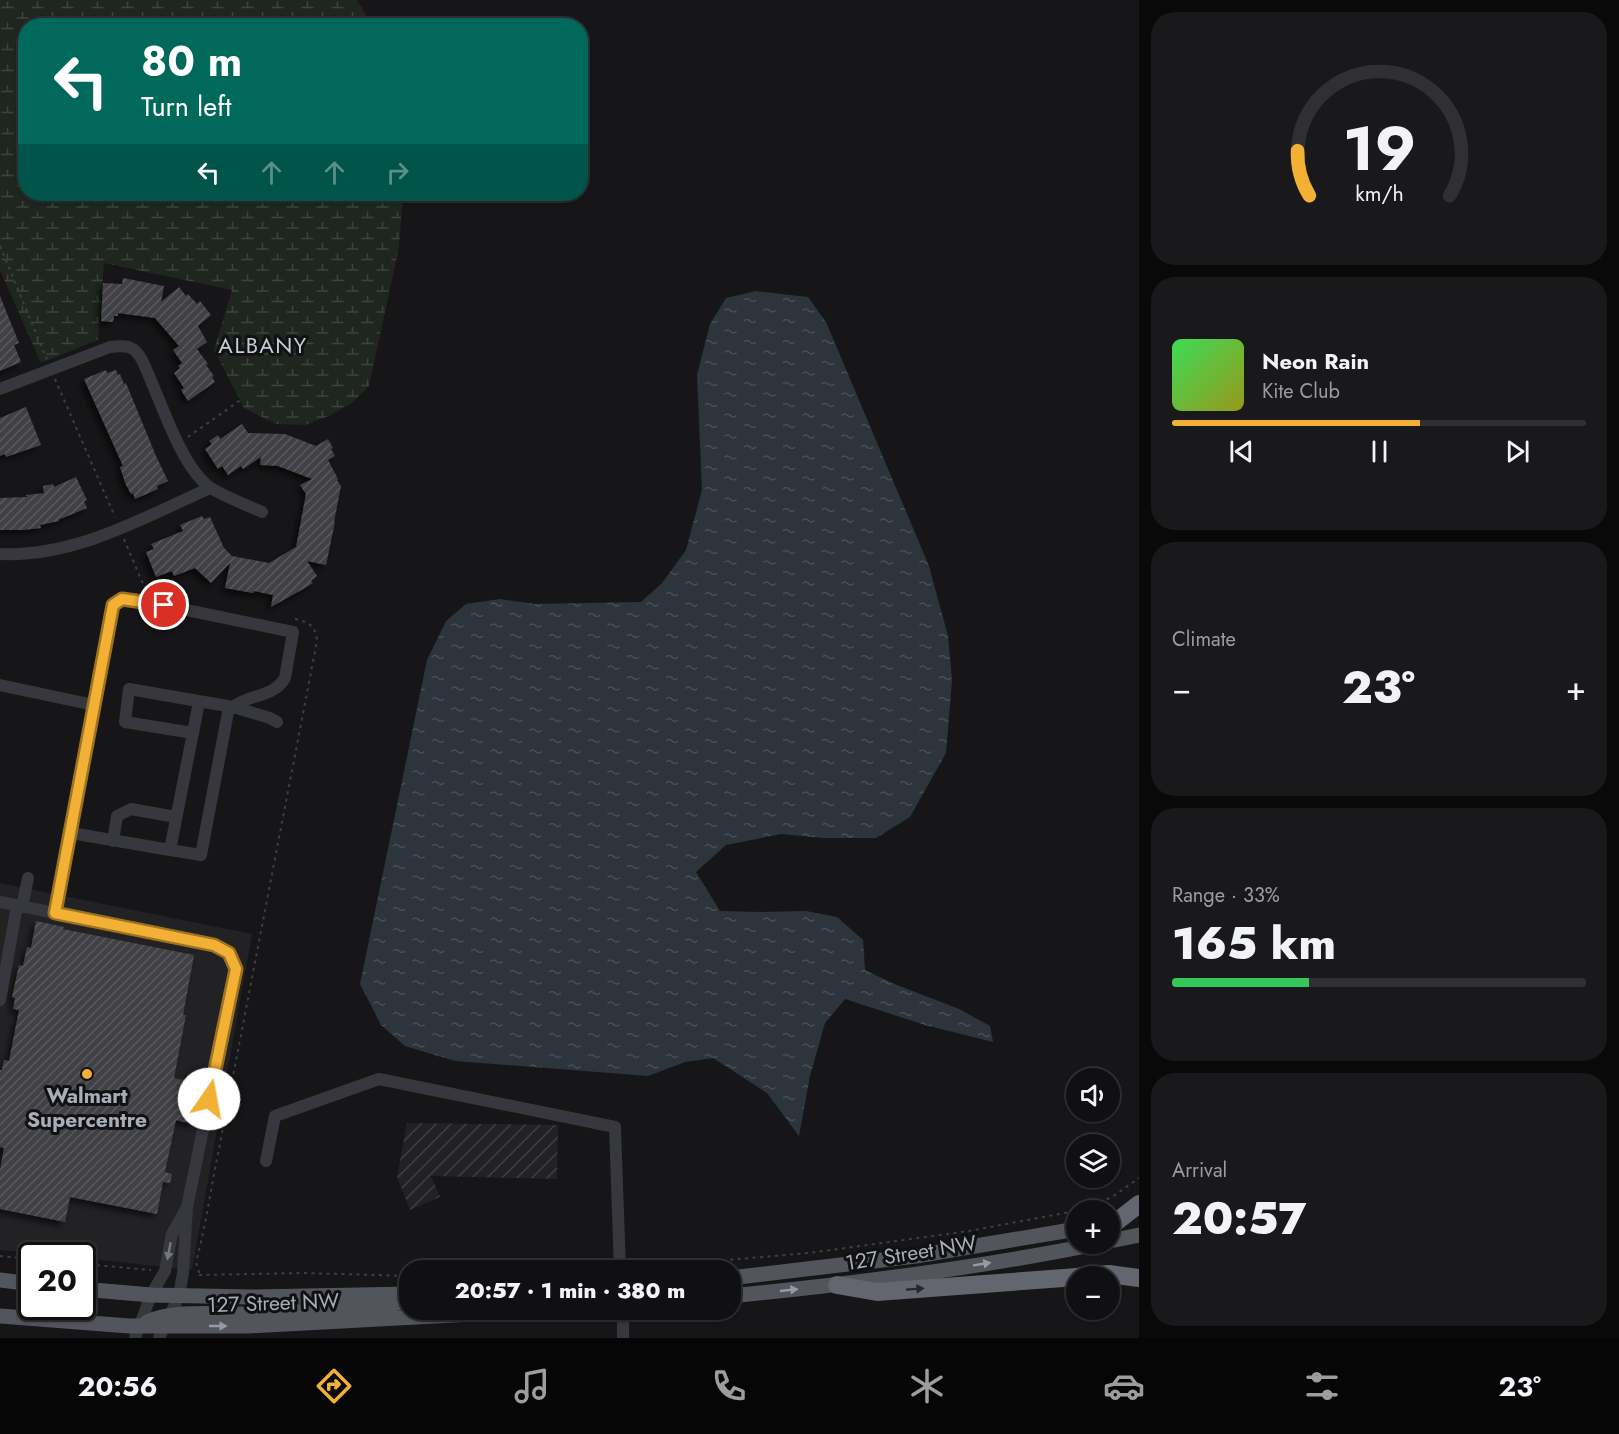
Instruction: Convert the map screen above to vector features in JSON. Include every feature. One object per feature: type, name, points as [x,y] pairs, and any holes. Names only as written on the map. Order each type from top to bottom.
[{"type":"highway","points":[[1120,1217],[1139,1204]]},
{"type":"highway","points":[[1120,1275],[1139,1278]]},
{"type":"highway","points":[[837,1285],[877,1292],[1066,1278]]},
{"type":"main road","points":[[1120,1221],[1139,1217]]},
{"type":"main road","name":"127 Street NW","points":[[741,1277],[916,1257],[1066,1231]]},
{"type":"main road","points":[[1120,1239],[1139,1235]]},
{"type":"main road","name":"127 Street NW","points":[[741,1295],[837,1285],[1066,1249]]},
{"type":"main road","points":[[0,1280],[18,1283]]},
{"type":"main road","points":[[0,1289],[18,1287]]},
{"type":"main road","name":"127 Street NW","points":[[96,1289],[179,1296],[399,1294]]},
{"type":"main road","points":[[0,1316],[137,1332],[155,1318],[165,1327],[249,1314],[399,1303]]},
{"type":"main road","name":"127 Street NW","points":[[165,1327],[248,1326],[399,1318]]},
{"type":"street","points":[[0,389],[110,348],[131,347],[138,352],[178,444],[195,473],[210,488],[262,512]]},
{"type":"street","points":[[0,554],[36,553],[74,546],[210,488]]},
{"type":"street","points":[[55,913],[113,605],[122,599],[142,601],[293,632],[282,684],[272,692],[247,698],[231,707],[201,855],[71,833]]},
{"type":"street","points":[[0,685],[94,705]]},
{"type":"street","points":[[193,733],[125,722],[129,689],[231,707],[270,718],[277,723]]},
{"type":"street","points":[[170,850],[199,702]]},
{"type":"street","points":[[113,841],[117,816],[131,809],[176,817]]},
{"type":"street","points":[[0,1000],[28,878]]},
{"type":"street","points":[[0,902],[214,945],[229,953],[236,969],[187,1208],[183,1273],[179,1296],[165,1327]]},
{"type":"street","points":[[266,1161],[275,1116],[379,1079],[615,1127],[620,1260]]},
{"type":"street","points":[[137,1332],[151,1295],[165,1271],[172,1234],[187,1208]]},
{"type":"street","points":[[623,1320],[623,1338]]},
{"type":"path","points":[[178,444],[242,399]]},
{"type":"path","points":[[726,1260],[809,1253],[969,1231],[1085,1208],[1115,1195],[1139,1178]]},
{"type":"path","points":[[0,1256],[18,1258]]},
{"type":"path","points":[[96,1265],[165,1271]]},
{"type":"path","points":[[183,1273],[399,1276]]},
{"type":"shaded area","points":[[0,883],[252,934],[192,1270],[96,1259],[96,1242],[18,1242],[18,1252],[0,1250]]},
{"type":"shaded area","points":[[407,1123],[558,1125],[557,1179],[431,1176],[440,1197],[410,1210],[397,1177]]},
{"type":"green space","points":[[0,0],[357,0],[368,18],[18,18],[18,201],[402,201],[399,247],[369,386],[352,403],[329,416],[305,425],[276,424],[244,408],[214,350],[232,290],[104,263],[98,340],[41,363],[0,270]]},
{"type":"water","points":[[756,291],[808,297],[826,322],[929,566],[948,636],[952,680],[946,753],[910,817],[876,838],[823,838],[781,834],[726,845],[696,872],[720,911],[806,911],[837,917],[863,940],[865,970],[959,1009],[990,1026],[993,1042],[925,1025],[845,999],[825,1023],[810,1076],[799,1136],[767,1093],[713,1058],[685,1062],[648,1076],[455,1061],[405,1046],[381,1025],[360,984],[427,660],[446,621],[466,604],[500,599],[535,604],[641,602],[662,583],[686,550],[702,490],[697,375],[710,324],[726,298]]},
{"type":"building","points":[[123,278],[164,286],[161,302],[179,287],[197,304],[200,301],[211,315],[198,326],[207,342],[197,349],[208,364],[206,365],[214,376],[212,377],[215,382],[188,401],[181,390],[184,388],[174,373],[182,363],[173,350],[179,346],[155,318],[118,313],[118,316],[114,316],[113,322],[101,321],[103,283],[122,284]]},
{"type":"building","points":[[0,296],[19,343],[14,345],[21,362],[0,371]]},
{"type":"building","points":[[106,370],[107,373],[116,370],[124,384],[126,383],[168,481],[157,486],[158,489],[135,499],[126,485],[120,467],[123,466],[84,379]]},
{"type":"building","points":[[26,407],[41,445],[6,457],[5,454],[0,456],[0,418]]},
{"type":"building","points":[[242,424],[248,433],[285,434],[316,446],[328,439],[335,456],[328,460],[341,486],[326,565],[307,561],[317,576],[311,581],[313,583],[271,607],[273,595],[225,588],[230,563],[211,583],[195,568],[174,576],[172,571],[156,577],[146,552],[154,549],[151,544],[183,531],[180,525],[202,516],[204,519],[210,517],[224,548],[232,556],[269,563],[296,547],[306,494],[300,485],[312,479],[278,466],[260,465],[261,457],[243,469],[241,466],[228,475],[222,466],[218,469],[205,449],[212,444],[209,441],[218,435],[220,439]]},
{"type":"building","points":[[76,477],[87,500],[84,501],[87,508],[59,521],[40,525],[41,528],[0,530],[0,498],[27,497],[26,495],[44,493],[43,486],[53,484],[54,487]]},
{"type":"building","name":"Walmart Supercentre","points":[[36,921],[64,927],[63,929],[194,955],[174,1078],[200,1084],[192,1124],[176,1120],[165,1172],[172,1174],[170,1183],[163,1182],[157,1214],[70,1197],[65,1222],[0,1209],[0,1170],[4,1148],[0,1147],[0,1070],[2,1070],[4,1060],[9,1061],[19,1010],[13,1009],[15,998],[12,997],[19,965],[23,966],[27,947],[31,948]]},
{"type":"place","name":"Walmart Supercentre","points":[[87,1074]]},
{"type":"district","name":"ALBANY","points":[[263,345]]},
{"type":"route","points":[[164,605],[122,599],[113,605],[55,913],[214,945],[229,953],[236,969],[209,1099]]}]
